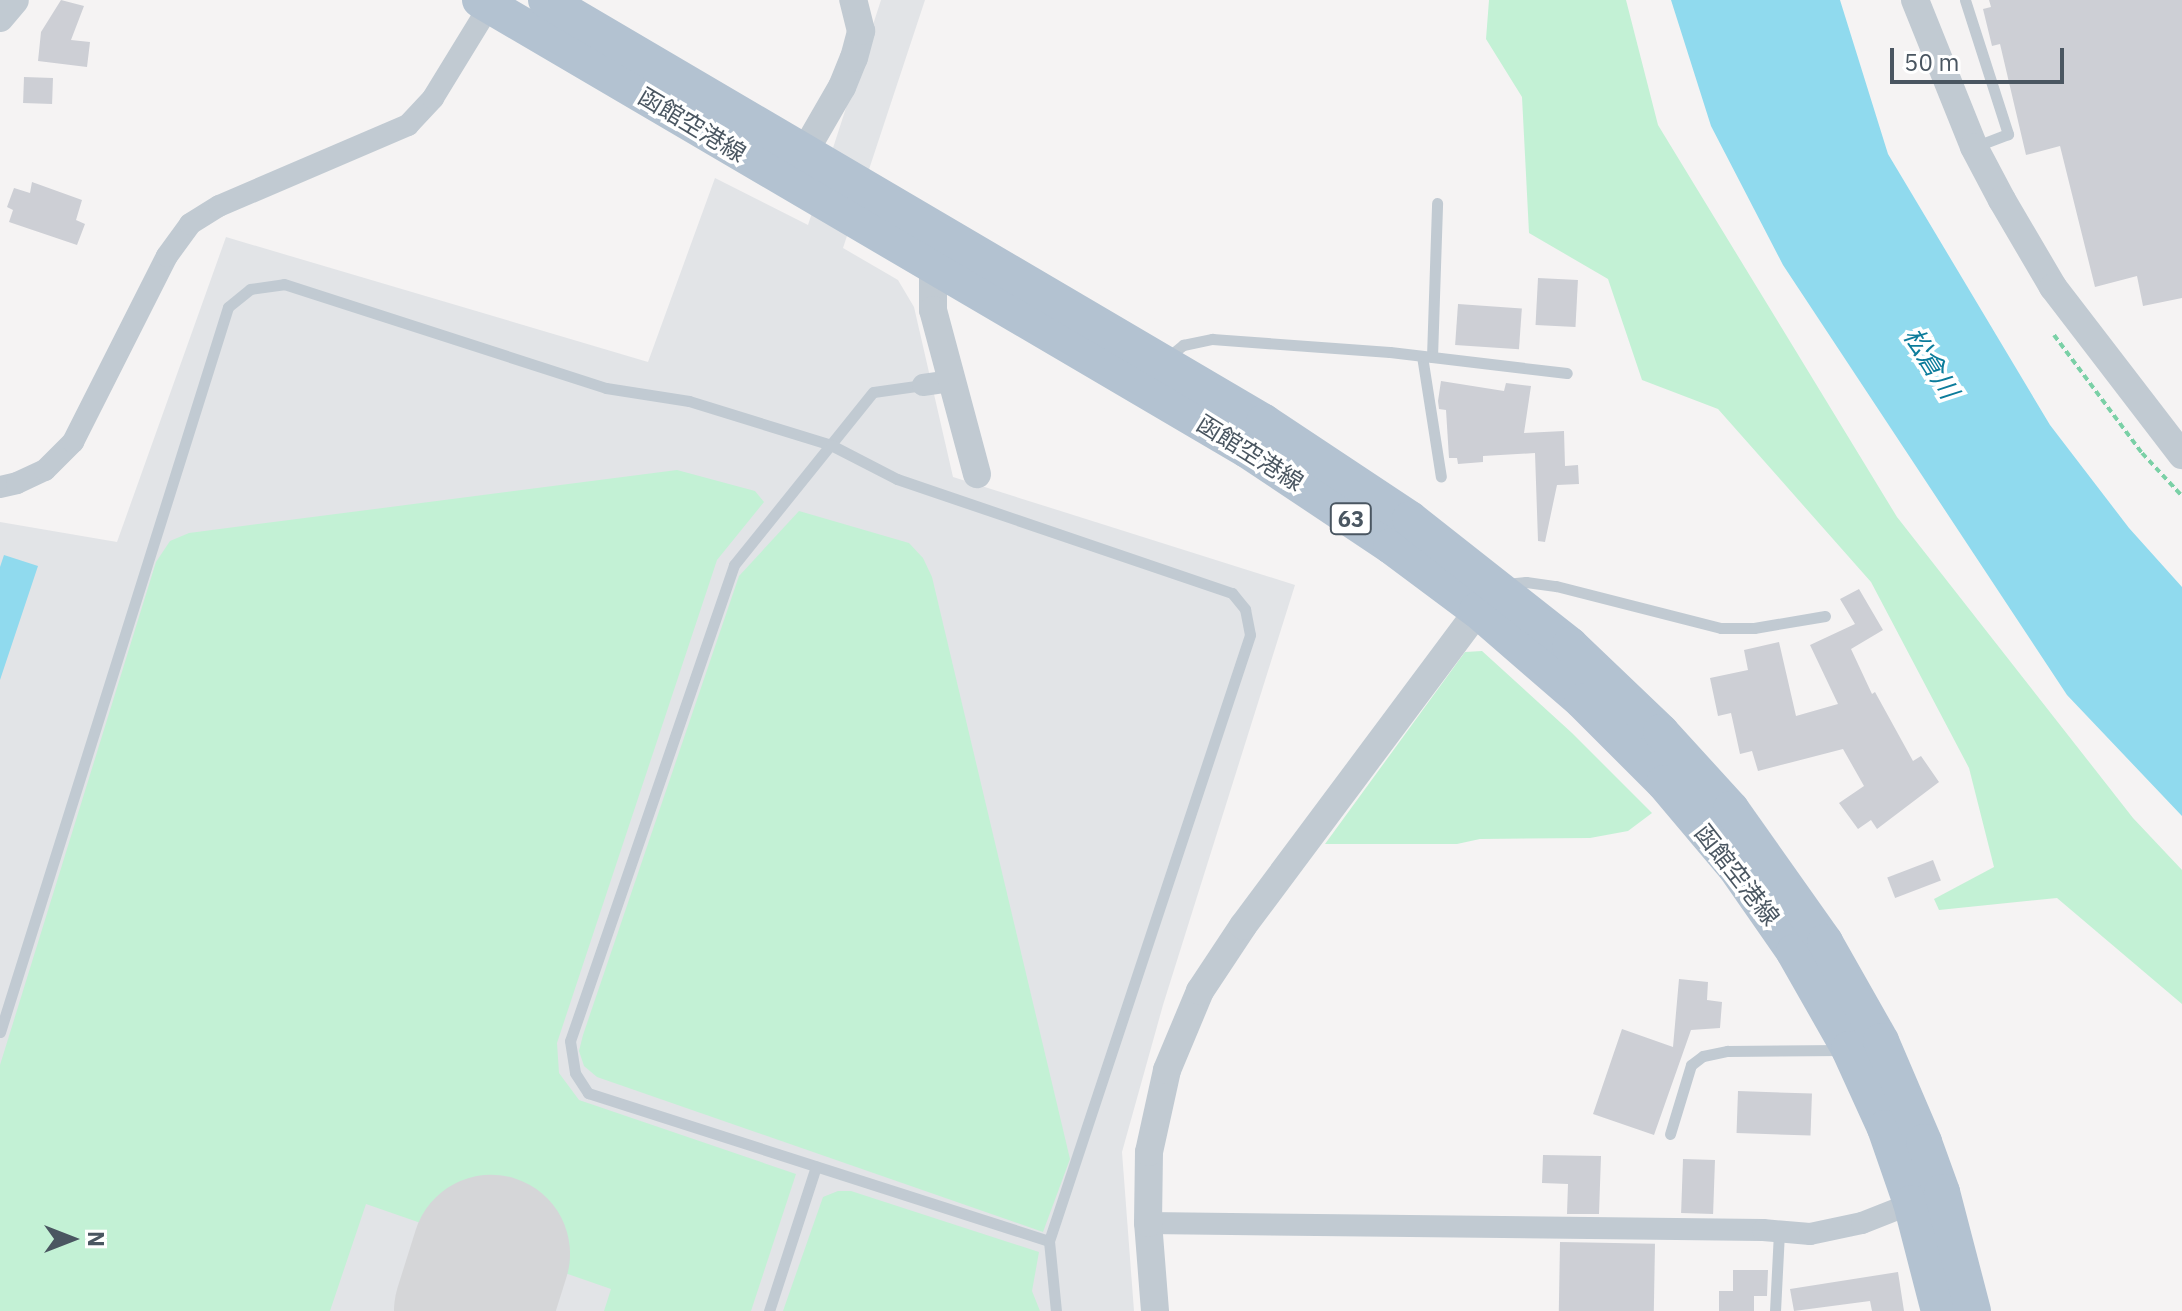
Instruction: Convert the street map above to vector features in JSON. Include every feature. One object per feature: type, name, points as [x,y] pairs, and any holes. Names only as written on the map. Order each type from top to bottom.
[{"type":"main road","name":"函館空港線","points":[[546,0],[796,167]]},
{"type":"main road","name":"函館空港線","points":[[485,3],[796,167],[1153,374],[1316,496],[1487,598],[1582,701],[1664,783],[1765,907],[1865,1045],[1885,1128],[1927,1198],[1973,1311]]},
{"type":"main road","name":"函館空港線","points":[[1927,1198],[1939,1311]]},
{"type":"street","points":[[0,18],[15,0]]},
{"type":"street","points":[[796,167],[842,87],[854,58],[861,31],[853,0]]},
{"type":"street","points":[[1915,0],[1974,147],[2053,287],[2182,455]]},
{"type":"street","points":[[0,487],[45,470],[73,442],[167,256],[190,224],[219,206],[408,125],[433,98],[485,3]]},
{"type":"street","points":[[939,249],[933,310],[977,474]]},
{"type":"street","points":[[923,385],[952,381]]},
{"type":"street","points":[[1155,1311],[1148,1223],[1149,1152],[1167,1070],[1200,991],[1243,926],[1487,598]]},
{"type":"street","points":[[1148,1223],[1779,1231],[1810,1234],[1841,1229],[1927,1198]]},
{"type":"lane","points":[[1965,0],[2008,134],[1974,147]]},
{"type":"lane","points":[[1437,203],[1427,357],[1441,477]]},
{"type":"lane","points":[[0,1032],[228,307],[250,289],[284,284],[606,388],[689,401],[831,445],[897,479],[1232,593],[1245,609],[1250,635],[1049,1241],[1056,1311]]},
{"type":"lane","points":[[1153,374],[1183,345],[1212,339],[1427,357],[1567,373]]},
{"type":"lane","points":[[923,385],[873,392],[734,565],[570,1041],[575,1073],[588,1093],[1049,1241]]},
{"type":"lane","points":[[1487,598],[1526,582],[1556,586],[1721,628],[1754,628],[1825,616]]},
{"type":"lane","points":[[1670,1134],[1691,1065],[1703,1056],[1727,1051],[1865,1045]]},
{"type":"lane","points":[[769,1311],[816,1166]]},
{"type":"lane","points":[[1775,1311],[1779,1231]]},
{"type":"shaded area","points":[[881,0],[925,0],[843,248],[898,280],[914,307],[953,477],[1295,585],[1163,1005],[1122,1152],[1134,1311],[0,1311],[0,522],[117,542],[226,237],[648,362],[715,178],[808,225]]},
{"type":"green space","points":[[1489,0],[1626,0],[1658,125],[1897,517],[2133,818],[2182,870],[2182,1004],[2057,898],[1939,910],[1934,899],[1994,867],[1969,768],[1871,582],[1718,409],[1642,380],[1608,279],[1529,233],[1522,97],[1486,39]]},
{"type":"green space","points":[[677,470],[755,491],[764,502],[717,560],[557,1043],[559,1073],[579,1100],[796,1174],[751,1311],[604,1311],[611,1289],[366,1204],[330,1311],[0,1311],[0,1065],[156,562],[170,541],[189,533]]},
{"type":"green space","points":[[799,511],[909,543],[923,558],[932,577],[1070,1159],[1043,1232],[597,1077],[584,1066],[579,1051],[583,1035],[739,576]]},
{"type":"green space","points":[[1482,651],[1572,733],[1652,813],[1628,831],[1590,838],[1480,839],[1457,844],[1325,844],[1465,652]]},
{"type":"green space","points":[[838,1191],[851,1191],[1039,1252],[1032,1291],[1040,1311],[783,1311],[823,1197]]},
{"type":"water","name":"松倉川","points":[[1671,0],[1840,0],[1888,154],[2050,425],[2129,528],[2182,587],[2182,816],[2067,695],[1783,265],[1711,126]]},
{"type":"water","points":[[4,555],[38,566],[0,680],[0,567]]},
{"type":"building","points":[[61,0],[84,6],[71,40],[90,42],[87,67],[38,61],[41,32]]},
{"type":"building","points":[[1989,0],[2182,0],[2182,298],[2143,306],[2137,276],[2095,287],[2060,146],[2026,155],[2000,44],[1992,46],[1983,9],[1991,7]]},
{"type":"building","points":[[24,77],[53,78],[52,104],[23,103]]},
{"type":"building","points":[[32,182],[82,200],[76,220],[85,224],[77,245],[9,222],[13,210],[7,207],[14,188],[30,193]]},
{"type":"building","points":[[1538,278],[1578,280],[1575,327],[1536,325]]},
{"type":"building","points":[[1458,304],[1522,308],[1519,349],[1455,345]]},
{"type":"building","points":[[1441,381],[1504,391],[1506,383],[1531,386],[1524,433],[1564,431],[1565,466],[1578,465],[1579,484],[1557,485],[1545,542],[1538,541],[1535,453],[1483,456],[1483,462],[1458,464],[1457,458],[1449,458],[1446,410],[1439,409],[1438,401]]},
{"type":"building","points":[[1859,589],[1883,630],[1851,649],[1872,694],[1875,692],[1913,761],[1921,756],[1939,782],[1877,829],[1871,820],[1858,829],[1839,803],[1864,786],[1843,749],[1758,771],[1752,751],[1740,754],[1731,713],[1718,716],[1710,678],[1748,670],[1744,650],[1779,642],[1796,716],[1838,704],[1810,645],[1855,624],[1840,599]]},
{"type":"building","points":[[1933,860],[1941,881],[1895,898],[1887,878]]},
{"type":"building","points":[[1679,979],[1708,982],[1707,1000],[1722,1002],[1720,1028],[1691,1030],[1654,1135],[1593,1114],[1622,1029],[1673,1047]]},
{"type":"building","points":[[1738,1091],[1812,1094],[1810,1136],[1737,1133]]},
{"type":"building","points":[[1543,1155],[1601,1156],[1599,1214],[1567,1214],[1568,1184],[1542,1183]]},
{"type":"building","points":[[1683,1159],[1715,1160],[1713,1214],[1681,1213]]},
{"type":"building","points":[[1560,1242],[1655,1244],[1654,1311],[1559,1311]]},
{"type":"building","points":[[1733,1270],[1768,1270],[1767,1296],[1754,1296],[1754,1311],[1719,1311],[1719,1291],[1733,1291]]},
{"type":"building","points":[[1898,1272],[1904,1311],[1872,1311],[1870,1301],[1794,1311],[1790,1289]]},
{"type":"runway","points":[[473,1311],[491,1254]]}]
